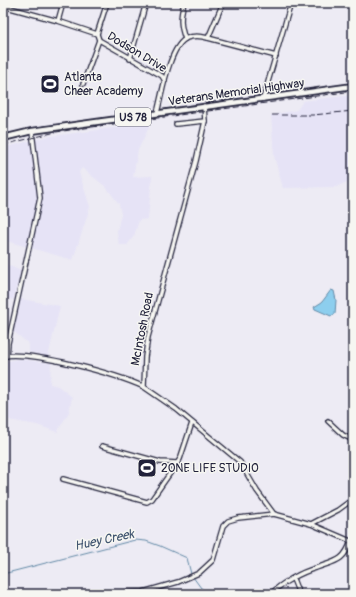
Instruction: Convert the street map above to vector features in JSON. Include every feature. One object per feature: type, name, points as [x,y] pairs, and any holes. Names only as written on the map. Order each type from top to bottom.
[{"type":"main road","name":"Veterans Memorial Highway","points":[[3,138],[32,131],[353,86]]},
{"type":"street","points":[[58,20],[63,3]]},
{"type":"street","points":[[98,34],[107,3]]},
{"type":"street","points":[[130,59],[146,3]]},
{"type":"street","points":[[184,3],[180,15],[180,26],[185,39]]},
{"type":"street","points":[[208,38],[223,3]]},
{"type":"street","points":[[263,99],[291,3]]},
{"type":"street","name":"Dodson Drive","points":[[3,6],[58,20],[98,34],[99,40],[162,76],[166,81],[157,113]]},
{"type":"street","points":[[166,81],[174,52],[185,39],[199,36],[276,56]]},
{"type":"street","points":[[83,84],[99,40]]},
{"type":"street","name":"McIntosh Road","points":[[144,387],[144,357],[148,337],[205,121],[204,106]]},
{"type":"street","points":[[176,124],[205,121]]},
{"type":"street","points":[[32,131],[40,198],[5,356],[31,356],[121,378],[144,387],[176,409],[192,424],[240,462],[257,492],[274,514]]},
{"type":"street","points":[[328,421],[343,435],[353,440]]},
{"type":"street","points":[[63,479],[147,502],[152,499],[177,463],[183,452],[192,424]]},
{"type":"street","points":[[102,446],[160,462],[177,463]]},
{"type":"street","points":[[311,524],[338,510],[353,499]]},
{"type":"street","points":[[95,594],[142,592],[187,579],[199,573],[213,560],[223,526],[228,521],[246,516],[274,514],[311,524],[352,542],[344,556],[336,562],[315,568],[277,587],[271,594]]},
{"type":"street","points":[[292,580],[299,594]]},
{"type":"shaded area","points":[[353,95],[353,179],[336,187],[283,188],[274,156],[271,115],[297,110],[303,101]]},
{"type":"shaded area","points":[[151,123],[138,150],[133,177],[152,176],[148,219],[139,220],[134,236],[127,245],[119,245],[117,231],[121,214],[119,204],[106,187],[82,168],[79,172],[90,207],[73,260],[3,240],[3,148],[45,137]]},
{"type":"shaded area","points":[[3,263],[21,271],[13,300],[3,297]]},
{"type":"shaded area","points":[[21,299],[60,306],[48,357],[29,352],[29,344],[13,331]]},
{"type":"shaded area","points":[[19,359],[51,363],[50,384],[58,386],[72,397],[69,412],[57,432],[37,425],[3,419],[3,362]]},
{"type":"water","points":[[331,290],[334,291],[336,300],[335,314],[331,316],[315,309],[314,307],[322,302]]},
{"type":"waterway","name":"Huey Creek","points":[[3,574],[135,540],[146,541],[187,558],[191,574]]},
{"type":"waterway","name":"Huey Creek","points":[[193,577],[201,588],[210,594]]},
{"type":"railway","points":[[3,145],[56,132],[353,91]]},
{"type":"railway","points":[[272,115],[313,115],[353,111]]},
{"type":"place","name":"Atlanta Cheer Academy","points":[[50,84]]},
{"type":"place","name":"2ONE LIFE STUDIO","points":[[147,468]]}]
